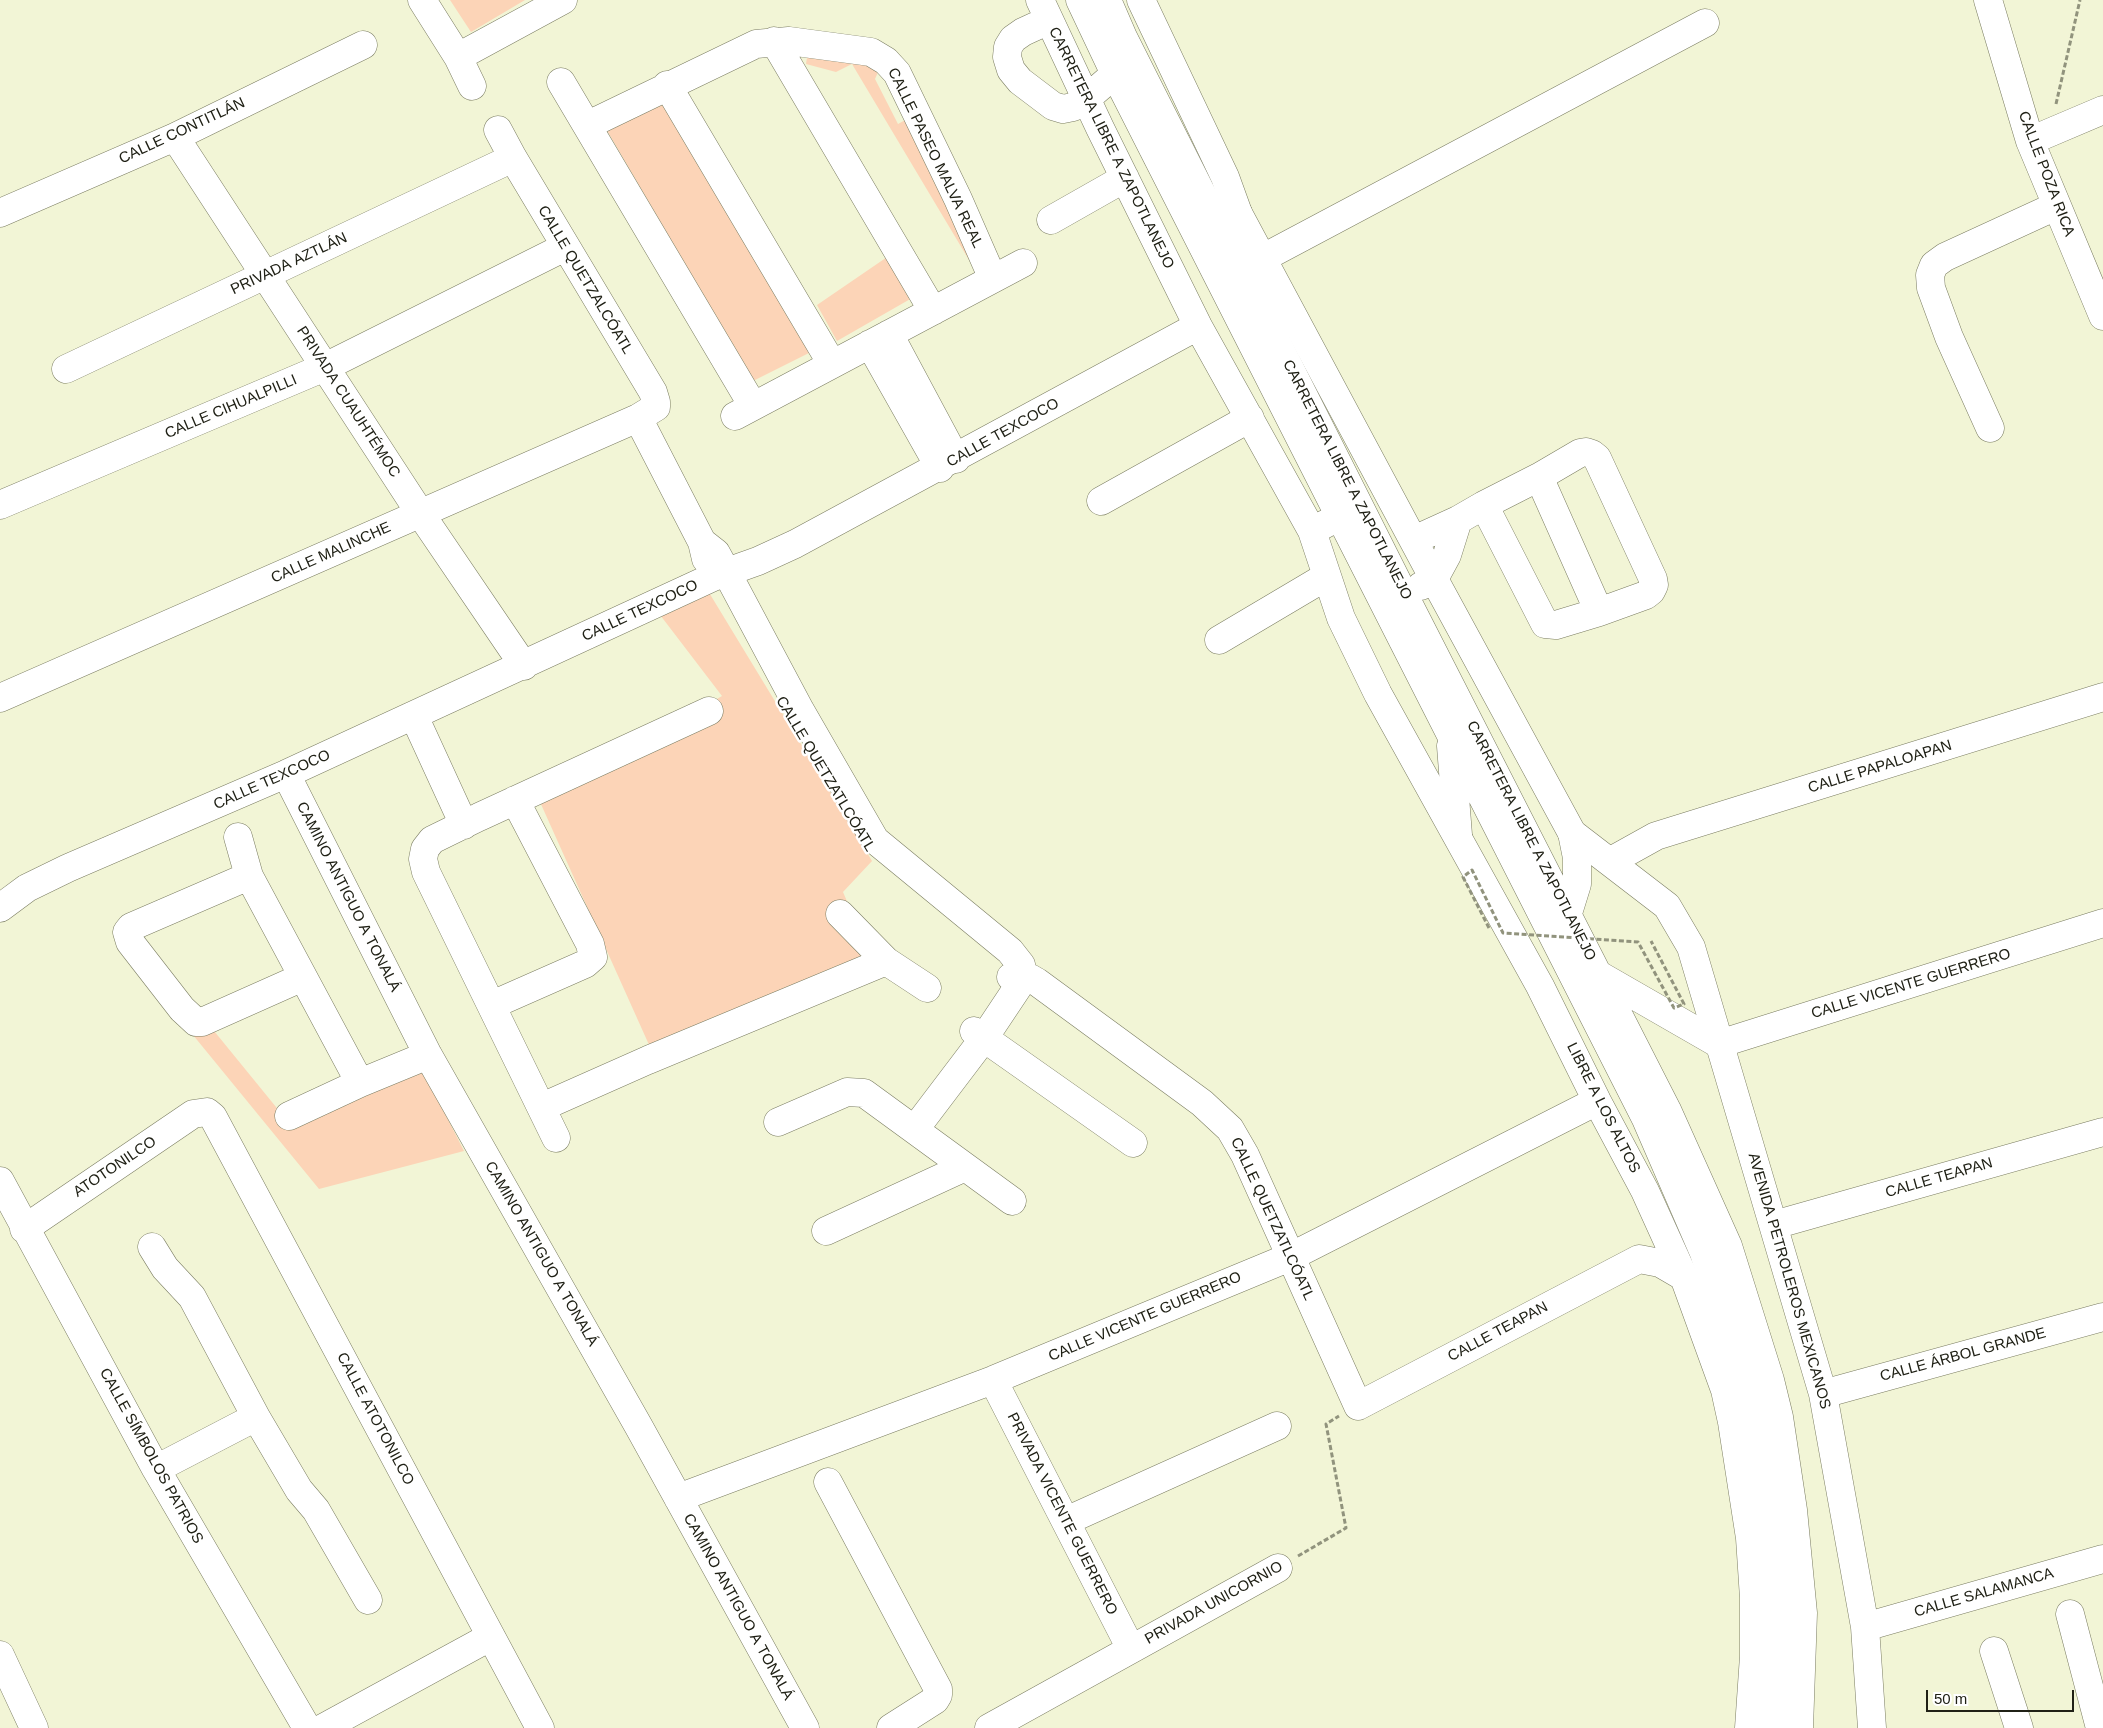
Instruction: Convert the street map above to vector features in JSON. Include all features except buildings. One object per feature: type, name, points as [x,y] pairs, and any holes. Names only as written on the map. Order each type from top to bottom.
[{"type":"street","points":[[422,0],[458,57],[472,86]]},
{"type":"street","points":[[458,57],[563,0]]},
{"type":"street","name":"CARRETERA LIBRE A ZAPOTLANEJO","points":[[1080,0],[1115,74],[1646,1119],[1700,1244],[1736,1387],[1758,1422],[1774,1525],[1776,1623],[1774,1728]]},
{"type":"street","name":"CARRETERA LIBRE A ZAPOTLANEJO","points":[[1107,0],[1123,37],[1404,595],[1667,1110],[1728,1246],[1770,1380],[1782,1435],[1793,1510],[1803,1613],[1799,1728]]},
{"type":"street","points":[[1141,0],[1225,177],[1238,213],[1572,833],[1577,858],[1577,884],[1568,913]]},
{"type":"street","name":"CALLE POZA RICA","points":[[1988,0],[2038,138],[2056,206],[2095,272],[2103,316]]},
{"type":"street","points":[[1040,6],[1023,32],[1013,39],[1008,47],[1007,58],[1011,70],[1020,80],[1053,106],[1063,109],[1073,107],[1086,99],[1115,74]]},
{"type":"street","name":"CARRETERA LIBRE A ZAPOTLANEJO","points":[[1040,6],[1198,326],[1312,531],[1341,516]]},
{"type":"street","points":[[1263,258],[1705,23]]},
{"type":"street","points":[[774,41],[933,311]]},
{"type":"street","name":"CALLE PASEO MALVA REAL","points":[[588,125],[756,44],[789,41],[871,52],[892,67],[958,199],[993,279]]},
{"type":"street","name":"CALLE CONTITLÁN","points":[[0,213],[175,136],[363,45]]},
{"type":"street","points":[[561,82],[588,125],[744,411],[1023,262]]},
{"type":"street","points":[[668,85],[832,364]]},
{"type":"street","points":[[2038,138],[2103,110]]},
{"type":"street","name":"CALLE QUETZALCÓATL","points":[[498,130],[565,247],[653,392],[647,410]]},
{"type":"street","name":"PRIVADA CUAUHTÉMOC","points":[[175,136],[420,513],[524,666]]},
{"type":"street","name":"PRIVADA AZTLÁN","points":[[66,369],[513,158]]},
{"type":"street","points":[[1051,220],[1124,178]]},
{"type":"street","points":[[1990,428],[1949,338],[1931,288],[1930,275],[1934,265],[1944,257],[2056,206]]},
{"type":"street","points":[[1238,213],[1253,294]]},
{"type":"street","name":"CALLE CIHUALPILLI","points":[[0,505],[325,367],[565,247]]},
{"type":"street","name":"CALLE TEXCOCO","points":[[0,908],[27,888],[68,868],[286,774],[720,575],[795,544],[948,463],[1198,326]]},
{"type":"street","points":[[879,339],[948,463]]},
{"type":"street","name":"CALLE MALINCHE","points":[[0,698],[420,513],[647,410]]},
{"type":"street","name":"CALLE QUETZATLCÓATL","points":[[647,410],[702,542],[705,557],[720,575],[785,708],[867,848],[874,856],[1000,958],[1018,978],[1037,982],[1202,1103],[1230,1129],[1244,1155],[1358,1406]]},
{"type":"street","points":[[1101,501],[1250,418]]},
{"type":"street","points":[[1414,540],[1458,520],[1484,505],[1539,477],[1580,453],[1586,452],[1597,458],[1653,579],[1654,585],[1646,595],[1599,612],[1556,625],[1546,624],[1484,505]]},
{"type":"street","points":[[1539,477],[1599,612]]},
{"type":"street","points":[[1404,595],[1434,579],[1447,555],[1458,520]]},
{"type":"street","name":"LIBRE A LOS ALTOS","points":[[1312,531],[1341,618],[1378,694],[1458,835],[1540,986],[1597,1101],[1645,1191],[1736,1387]]},
{"type":"street","points":[[1219,640],[1327,576]]},
{"type":"street","name":"CALLE PAPALOAPAN","points":[[1610,860],[1656,836],[2103,697]]},
{"type":"street","points":[[556,1138],[426,872],[423,859],[425,849],[432,840],[710,711]]},
{"type":"street","points":[[422,712],[472,821]]},
{"type":"street","points":[[1450,732],[1458,835]]},
{"type":"street","name":"CAMINO ANTIGUO A TONALÁ","points":[[286,774],[428,1055],[678,1498],[805,1728]]},
{"type":"street","points":[[492,1005],[585,964],[592,957],[590,944],[515,800]]},
{"type":"street","points":[[1572,833],[1610,860]]},
{"type":"street","points":[[238,837],[249,876],[360,1083]]},
{"type":"street","name":"AVENIDA PETROLEROS MEXICANOS","points":[[1610,860],[1667,906],[1691,947],[1823,1394],[1865,1627],[1872,1728]]},
{"type":"street","points":[[249,876],[132,927],[127,932],[130,942],[182,1009],[196,1022],[210,1019],[303,978]]},
{"type":"street","points":[[840,914],[886,961],[927,988]]},
{"type":"street","name":"CALLE VICENTE GUERRERO","points":[[1719,1044],[2103,923]]},
{"type":"street","points":[[542,1107],[648,1060],[886,961]]},
{"type":"street","points":[[1540,986],[1572,974]]},
{"type":"street","points":[[1599,975],[1719,1044]]},
{"type":"street","points":[[910,1125],[979,1035],[1018,978]]},
{"type":"street","points":[[979,1035],[1133,1143]]},
{"type":"street","points":[[289,1116],[360,1083],[428,1055]]},
{"type":"street","points":[[778,1122],[847,1092],[856,1091],[871,1097],[1012,1201]]},
{"type":"street","name":"CALLE VICENTE GUERRERO","points":[[678,1498],[993,1380],[1290,1257],[1597,1101]]},
{"type":"street","name":"ATOTONILCO","points":[[24,1229],[193,1114],[207,1112]]},
{"type":"street","name":"CALLE ATOTONILCO","points":[[207,1112],[217,1123],[540,1728]]},
{"type":"street","name":"CALLE TEAPAN","points":[[1774,1225],[2103,1132]]},
{"type":"street","points":[[826,1231],[965,1167]]},
{"type":"street","name":"CALLE SÍMBOLOS PATRIOS","points":[[0,1181],[24,1229],[156,1469],[307,1728]]},
{"type":"street","points":[[1645,1191],[1645,1239],[1639,1259],[1660,1263],[1684,1277]]},
{"type":"street","points":[[152,1247],[165,1268],[192,1297],[256,1417],[299,1490],[316,1510],[368,1600]]},
{"type":"street","name":"CALLE TEAPAN","points":[[1358,1406],[1639,1259]]},
{"type":"street","name":"CALLE ÁRBOL GRANDE","points":[[1823,1394],[2103,1317]]},
{"type":"street","name":"PRIVADA VICENTE GUERRERO","points":[[993,1380],[1131,1649]]},
{"type":"street","points":[[1736,1387],[1734,1431],[1750,1538],[1754,1598],[1754,1656],[1749,1728]]},
{"type":"street","points":[[156,1469],[256,1417]]},
{"type":"street","points":[[1066,1520],[1277,1426]]},
{"type":"street","points":[[828,1482],[936,1682],[938,1689],[938,1695],[935,1700],[891,1728]]},
{"type":"street","name":"CALLE SALAMANCA","points":[[1865,1627],[2103,1560]]},
{"type":"street","name":"PRIVADA UNICORNIO","points":[[989,1728],[1278,1568]]},
{"type":"street","points":[[2070,1614],[2100,1728]]},
{"type":"street","points":[[323,1728],[490,1637]]},
{"type":"street","points":[[1994,1651],[2019,1728]]},
{"type":"street","points":[[2,1664],[34,1728]]},
{"type":"path","points":[[2038,138],[2057,100],[2080,0]]},
{"type":"path","points":[[1489,928],[1463,877],[1472,870],[1503,933],[1638,942],[1674,1008],[1684,1004],[1651,940]]},
{"type":"path","name":"PRIVADA UNICORNIO","points":[[1278,1568],[1346,1528],[1326,1424]]},
{"type":"shaded area","points":[[450,0],[525,0],[471,32]]},
{"type":"shaded area","points":[[808,51],[882,63],[875,79],[898,124],[909,118],[972,265],[852,64],[836,72],[806,64]]},
{"type":"shaded area","points":[[667,90],[815,350],[753,381],[602,122]]},
{"type":"shaded area","points":[[893,253],[919,294],[837,341],[817,305]]},
{"type":"shaded area","points":[[705,586],[872,861],[843,892],[869,953],[650,1047],[540,802],[722,696],[654,607]]},
{"type":"shaded area","points":[[210,1026],[285,1118],[422,1068],[464,1151],[319,1189],[193,1035]]}]
